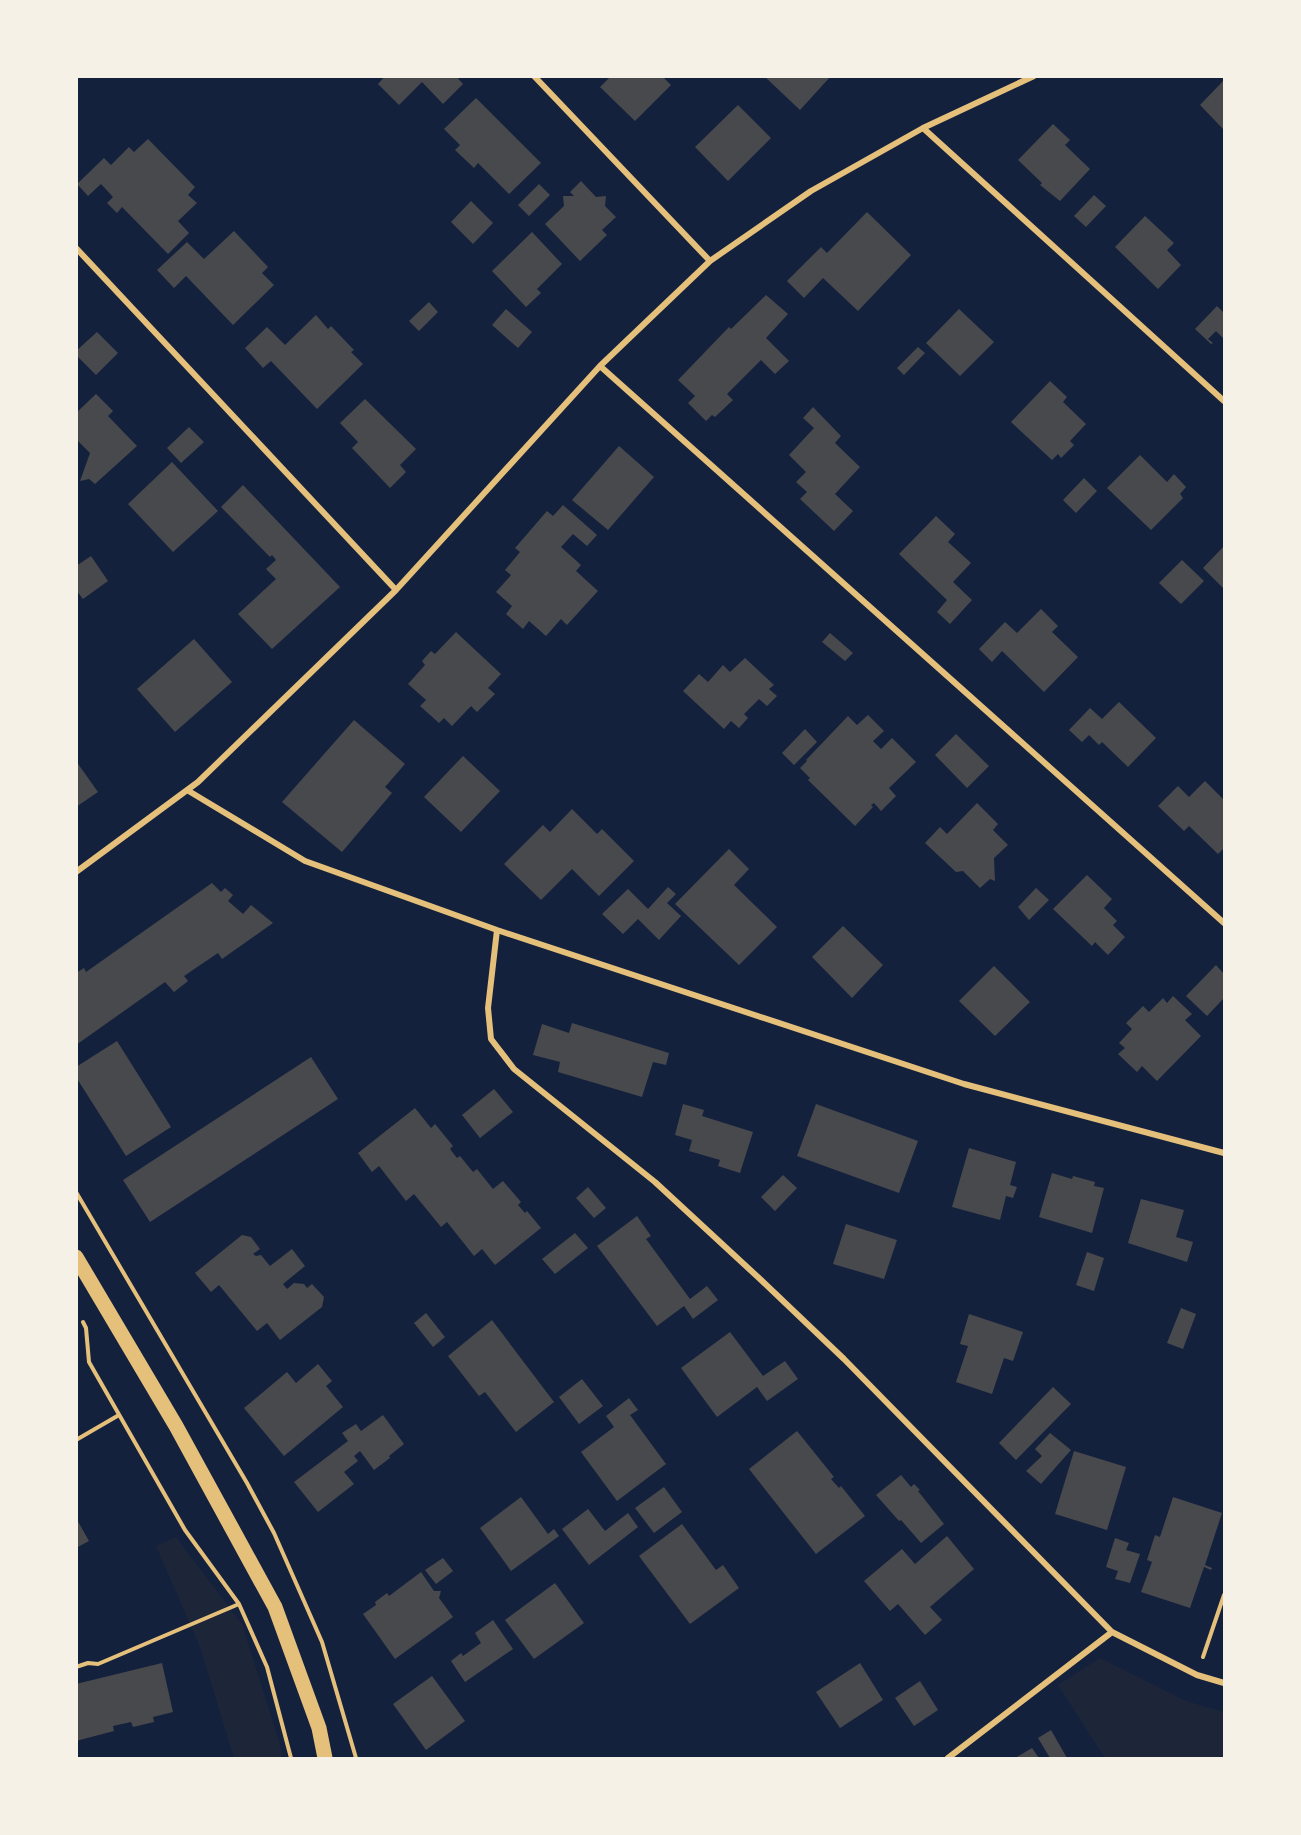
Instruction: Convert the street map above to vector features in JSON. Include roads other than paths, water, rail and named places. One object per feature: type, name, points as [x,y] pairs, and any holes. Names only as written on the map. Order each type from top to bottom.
[{"type":"main road","points":[[76,1257],[176,1426],[275,1607],[320,1728],[325,1758]]},
{"type":"street","points":[[534,76],[710,261]]},
{"type":"street","points":[[76,872],[198,782],[396,590],[600,366],[710,261],[810,191],[922,128],[1034,76]]},
{"type":"street","points":[[922,128],[1224,401]]},
{"type":"street","points":[[76,248],[396,590]]},
{"type":"street","points":[[600,366],[1224,923]]},
{"type":"street","points":[[187,790],[305,861],[497,930],[964,1084],[1224,1153]]},
{"type":"street","points":[[497,930],[488,1008],[491,1039],[514,1069],[655,1182],[760,1279],[844,1359],[1112,1632],[1197,1675],[1224,1683]]},
{"type":"street","points":[[948,1758],[1112,1632]]}]
